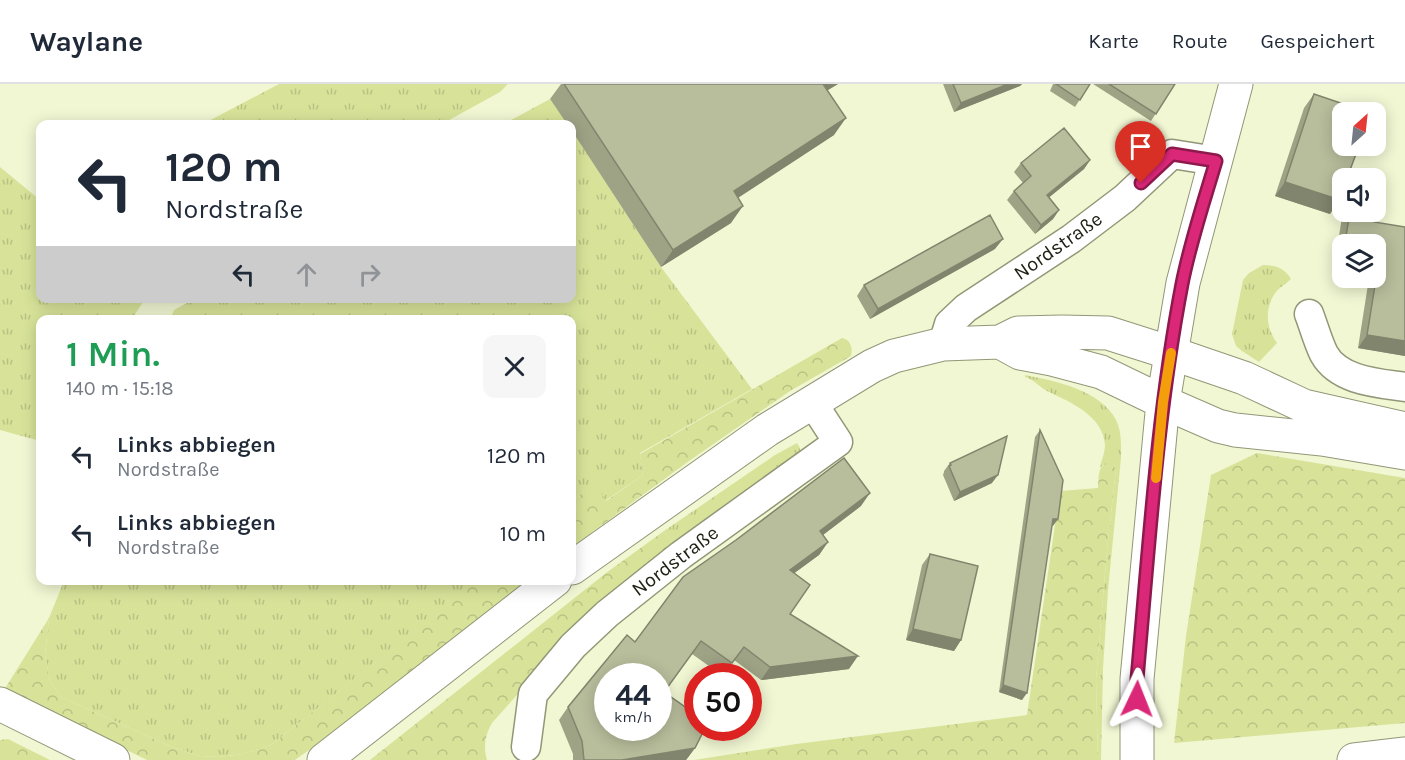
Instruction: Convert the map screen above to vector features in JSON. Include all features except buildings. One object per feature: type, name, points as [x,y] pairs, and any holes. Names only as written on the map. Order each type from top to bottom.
[{"type":"main road","points":[[1137,760],[1137,679],[1163,402],[1183,282],[1236,84]]},
{"type":"main road","points":[[576,565],[767,430],[812,402],[872,366],[894,356],[943,344],[1000,342],[1018,333],[1108,333],[1244,378],[1304,406],[1405,429]]},
{"type":"main road","points":[[1000,342],[1020,353],[1101,372],[1218,426],[1235,430],[1322,439],[1405,453]]},
{"type":"main road","points":[[324,760],[549,585]]},
{"type":"main road","points":[[0,704],[113,760]]},
{"type":"main road","points":[[1354,760],[1405,754]]},
{"type":"street","name":"Nordstraße","points":[[943,344],[949,324],[966,308],[1071,238],[1125,198],[1172,154],[1216,161]]},
{"type":"street","points":[[1309,314],[1325,356],[1335,366],[1348,375],[1365,381],[1405,387]]},
{"type":"street","name":"Nordstraße","points":[[526,747],[533,694],[573,646],[608,614],[681,555],[838,442],[812,402]]},
{"type":"green space","points":[[279,84],[508,84],[500,92],[449,120],[211,120]]},
{"type":"green space","points":[[550,99],[564,120],[511,120]]},
{"type":"green space","points":[[576,137],[661,267],[752,389],[640,453],[643,475],[605,501],[595,485],[576,498],[576,315],[172,315],[174,310],[187,303],[576,303]]},
{"type":"green space","points":[[0,167],[36,197],[36,303],[142,303],[135,315],[36,315],[36,440],[0,430]]},
{"type":"green space","points":[[1263,265],[1279,268],[1291,279],[1272,298],[1268,318],[1277,343],[1259,362],[1236,346],[1232,334],[1243,280],[1249,273]]},
{"type":"green space","points":[[842,338],[851,345],[851,356],[790,391],[689,461],[576,544],[576,498],[595,484],[606,501],[643,475],[640,454]]},
{"type":"green space","points":[[1025,375],[1076,388],[1100,401],[1116,420],[1121,439],[1103,669],[1101,760],[1098,760],[1096,679],[1116,469],[1103,465],[1100,468],[1105,445],[1099,426],[1092,418]]},
{"type":"green space","points":[[797,443],[800,452],[677,550],[664,531],[775,455]]},
{"type":"green space","points":[[1257,453],[1405,478],[1405,723],[1174,743],[1186,636],[1211,475]]},
{"type":"green space","points":[[1107,464],[1116,469],[1096,679],[1098,760],[694,760],[796,744],[1027,715],[1060,491],[1098,488],[1100,470]]},
{"type":"green space","points":[[664,531],[677,550],[557,650],[492,723],[485,741],[487,760],[370,760],[606,573]]},
{"type":"green space","points":[[62,585],[463,585],[467,591],[271,745],[243,754],[218,757],[200,756],[172,747],[61,697],[50,681],[45,655],[49,618]]},
{"type":"green space","points":[[462,585],[522,585],[295,760],[147,760],[4,690],[49,618],[45,655],[50,681],[61,697],[172,747],[200,756],[218,757],[243,754],[271,745],[466,591]]},
{"type":"green space","points":[[8,739],[50,760],[0,760],[0,740]]},
{"type":"slow traffic","points":[[1156,478],[1163,402],[1171,353]]},
{"type":"route","points":[[1137,699],[1163,402],[1183,282],[1216,161],[1172,154],[1141,183]]}]
